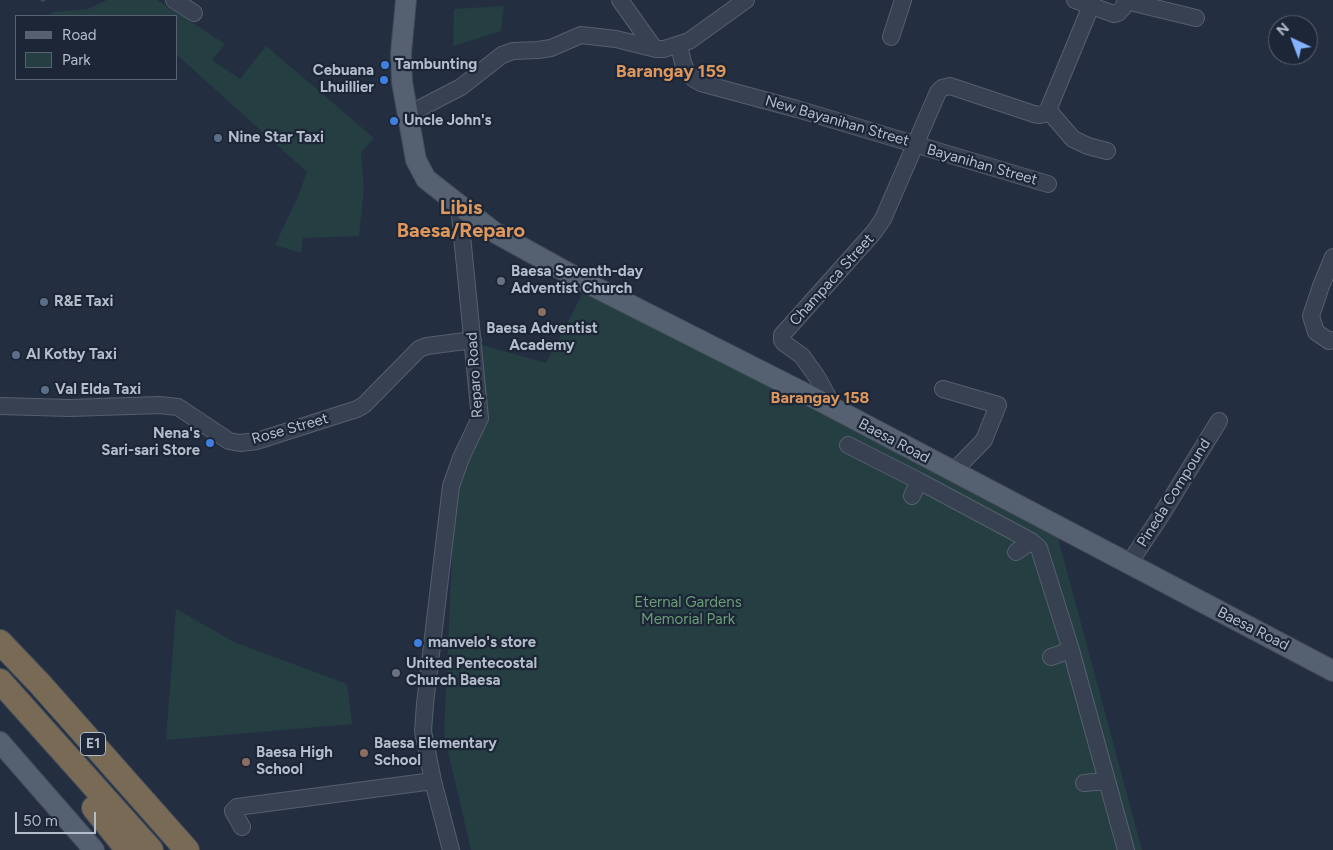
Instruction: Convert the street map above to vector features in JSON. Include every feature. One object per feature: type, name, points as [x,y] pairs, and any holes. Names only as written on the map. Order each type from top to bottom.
[{"type":"highway","name":"E1","points":[[0,642],[40,684],[186,849]]},
{"type":"highway","name":"E1","points":[[0,680],[151,850]]},
{"type":"highway","points":[[0,692],[128,850]]},
{"type":"main road","points":[[406,0],[401,53],[402,82],[416,160],[426,179],[460,205]]},
{"type":"main road","name":"Baesa Road","points":[[460,205],[494,232],[579,279],[824,403],[1333,671]]},
{"type":"main road","points":[[0,742],[94,850]]},
{"type":"street","points":[[174,0],[194,13]]},
{"type":"street","points":[[620,0],[654,48]]},
{"type":"street","points":[[891,37],[903,0]]},
{"type":"street","points":[[1075,0],[1114,14],[1118,13],[1126,0],[1196,18]]},
{"type":"street","points":[[407,115],[461,87],[502,55],[513,51],[550,48],[581,35],[616,39],[664,49],[679,45],[695,36],[742,1]]},
{"type":"street","points":[[1091,6],[1048,110],[1073,139],[1107,152]]},
{"type":"street","name":"New Bayanihan Street","points":[[679,45],[683,64],[687,72],[694,79],[702,83],[797,109],[915,145],[938,92],[947,86],[1034,114],[1040,115],[1048,110]]},
{"type":"street","name":"Bayanihan Street","points":[[915,145],[1048,184]]},
{"type":"street","name":"Champaca Street","points":[[824,403],[827,395],[817,377],[802,356],[784,343],[782,335],[879,226],[915,145]]},
{"type":"street","name":"Reparo Road","points":[[451,850],[433,781],[423,731],[450,486],[480,418],[460,205]]},
{"type":"street","points":[[1333,257],[1327,285],[1311,316],[1316,332],[1328,341],[1333,340]]},
{"type":"street","name":"Rose Street","points":[[0,406],[70,408],[159,405],[178,407],[229,441],[240,443],[257,441],[358,409],[419,349],[427,346],[473,340]]},
{"type":"street","points":[[943,389],[998,405],[984,440],[953,472]]},
{"type":"street","name":"Pineda Compound","points":[[1128,564],[1160,517],[1219,421]]},
{"type":"street","points":[[848,445],[1031,541],[1039,548],[1071,650],[1126,850]]},
{"type":"street","points":[[912,496],[919,481]]},
{"type":"street","points":[[1016,552],[1031,541]]},
{"type":"street","points":[[1051,657],[1071,650]]},
{"type":"street","points":[[242,827],[234,811],[237,807],[433,781]]},
{"type":"street","points":[[1084,783],[1107,781]]},
{"type":"green space","points":[[107,0],[157,0],[225,44],[212,60],[240,79],[266,46],[374,138],[361,153],[364,188],[359,236],[303,238],[301,253],[275,245],[299,194],[307,172],[178,56],[178,15],[52,15],[53,12],[88,9]]},
{"type":"green space","points":[[504,6],[501,31],[453,46],[454,9]]},
{"type":"green space","name":"Eternal Gardens Memorial Park","points":[[585,289],[824,412],[1058,538],[1142,850],[471,850],[444,734],[455,487],[484,420],[475,343],[546,363]]},
{"type":"green space","points":[[176,609],[234,642],[347,684],[352,724],[166,740]]},
{"type":"place","name":"Tambunting","points":[[385,65]]},
{"type":"place","name":"Cebuana Lhuillier","points":[[384,80]]},
{"type":"place","name":"Uncle John's","points":[[394,121]]},
{"type":"place","name":"Nine Star Taxi","points":[[218,138]]},
{"type":"place","name":"Baesa Seventh-day Adventist Church","points":[[501,281]]},
{"type":"place","name":"R&E Taxi","points":[[44,302]]},
{"type":"place","name":"Baesa Adventist Academy","points":[[542,312]]},
{"type":"place","name":"Al Kotby Taxi","points":[[16,355]]},
{"type":"place","name":"Val Elda Taxi","points":[[45,390]]},
{"type":"place","name":"Nena's Sari-sari Store","points":[[210,443]]},
{"type":"place","name":"manvelo's store","points":[[418,643]]},
{"type":"place","name":"United Pentecostal Church Baesa","points":[[396,673]]},
{"type":"place","name":"Baesa Elementary School","points":[[364,753]]},
{"type":"place","name":"Baesa High School","points":[[246,762]]},
{"type":"district","name":"Barangay 159","points":[[671,72]]},
{"type":"district","name":"Libis Baesa/Reparo","points":[[461,220]]},
{"type":"district","name":"Barangay 158","points":[[820,398]]}]
